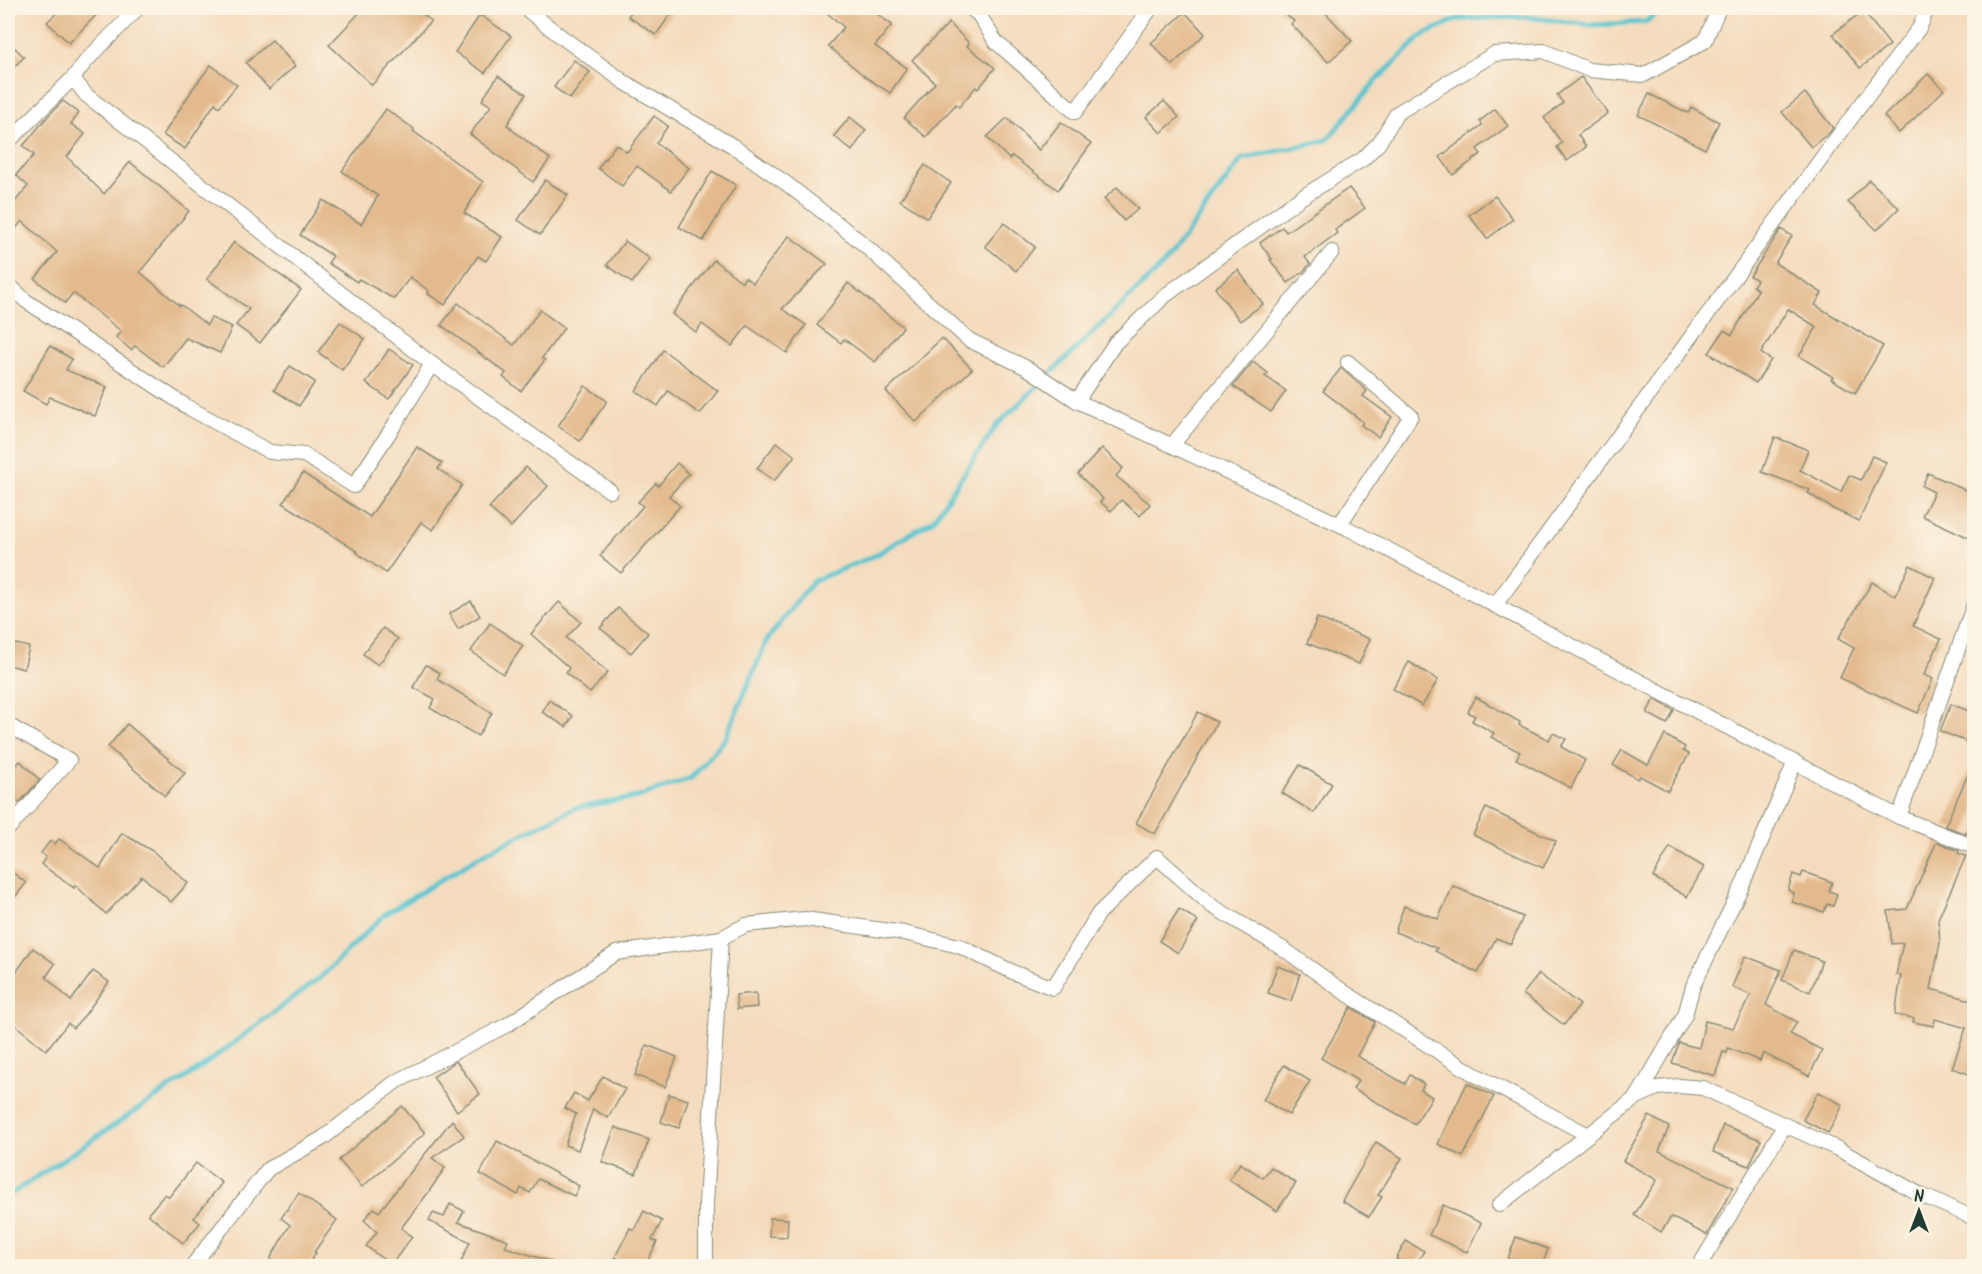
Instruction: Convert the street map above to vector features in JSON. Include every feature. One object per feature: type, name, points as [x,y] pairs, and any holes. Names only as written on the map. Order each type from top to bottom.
[{"type":"street","points":[[8,142],[73,78],[86,61],[138,8]]},
{"type":"street","points":[[525,8],[624,82],[733,146],[787,184],[861,242],[969,340],[1027,368],[1077,401],[1340,524],[1899,817],[1974,847]]},
{"type":"street","points":[[970,8],[979,15],[996,42],[1075,112],[1151,8]]},
{"type":"street","points":[[1077,401],[1115,343],[1166,295],[1299,199],[1363,159],[1379,143],[1397,113],[1406,107],[1494,54],[1544,51],[1589,70],[1644,75],[1705,41],[1719,8]]},
{"type":"street","points":[[1495,605],[1920,27],[1928,8]]},
{"type":"street","points":[[73,78],[86,95],[432,364],[610,491]]},
{"type":"street","points":[[1172,445],[1332,252]]},
{"type":"street","points":[[8,285],[26,301],[189,408],[270,452],[304,455],[354,486],[432,364]]},
{"type":"street","points":[[1340,524],[1411,416],[1348,362]]},
{"type":"street","points":[[1899,817],[1974,604]]},
{"type":"street","points":[[8,725],[69,760],[8,829]]},
{"type":"street","points":[[1637,1097],[1685,1015],[1693,986],[1742,886],[1795,762]]},
{"type":"street","points":[[192,1266],[268,1169],[323,1138],[394,1083],[507,1025],[616,953],[721,938],[746,925],[805,919],[893,931],[959,946],[1015,973],[1053,988],[1099,913],[1157,857],[1212,906],[1285,951],[1344,992],[1472,1073],[1588,1136]]},
{"type":"street","points":[[706,1266],[706,1205],[721,938]]},
{"type":"street","points":[[1499,1205],[1637,1097],[1657,1088],[1679,1086],[1703,1088],[1838,1149],[1919,1194],[1974,1218]]},
{"type":"street","points":[[1699,1266],[1785,1125]]},
{"type":"building","points":[[62,8],[103,8],[69,43],[47,22]]},
{"type":"building","points":[[364,8],[416,8],[431,21],[372,85],[329,45]]},
{"type":"building","points":[[634,8],[675,8],[656,35],[628,16]]},
{"type":"building","points":[[821,8],[869,8],[892,25],[875,46],[907,68],[890,93],[867,78],[828,46],[844,27]]},
{"type":"building","points":[[1277,8],[1321,8],[1352,41],[1328,62],[1291,24],[1294,21]]},
{"type":"building","points":[[1863,11],[1890,45],[1860,68],[1833,34]]},
{"type":"building","points":[[1185,12],[1205,34],[1172,65],[1151,43]]},
{"type":"building","points":[[480,15],[511,36],[485,73],[455,52]]},
{"type":"building","points":[[949,23],[969,43],[967,46],[995,68],[978,89],[976,87],[959,107],[956,104],[926,137],[904,118],[935,83],[912,60]]},
{"type":"building","points":[[272,40],[295,66],[269,89],[246,63]]},
{"type":"building","points":[[8,41],[24,57],[8,73]]},
{"type":"building","points":[[574,60],[590,72],[570,99],[554,87]]},
{"type":"building","points":[[211,65],[237,85],[219,107],[215,103],[185,149],[163,135]]},
{"type":"building","points":[[1928,74],[1944,90],[1899,133],[1884,116]]},
{"type":"building","points":[[498,76],[526,94],[507,125],[550,159],[533,182],[470,134],[491,106],[482,100]]},
{"type":"building","points":[[1581,77],[1608,113],[1578,135],[1586,147],[1567,161],[1557,147],[1562,143],[1544,118],[1563,103],[1557,95]]},
{"type":"building","points":[[1805,93],[1833,128],[1811,147],[1782,112]]},
{"type":"building","points":[[1649,94],[1688,113],[1691,107],[1719,122],[1705,149],[1638,115]]},
{"type":"building","points":[[63,101],[79,113],[71,124],[85,134],[67,157],[104,194],[130,162],[189,211],[140,272],[180,306],[207,325],[211,318],[232,327],[220,353],[186,338],[163,367],[135,346],[131,350],[116,337],[121,331],[73,293],[65,303],[35,279],[57,252],[22,221],[8,238],[8,210],[28,186],[16,175],[34,155],[23,146]]},
{"type":"building","points":[[1164,101],[1179,117],[1161,133],[1146,117]]},
{"type":"building","points":[[386,109],[483,182],[464,213],[502,237],[486,261],[478,256],[445,305],[428,294],[429,291],[410,277],[394,299],[359,279],[357,282],[328,263],[333,256],[300,235],[323,200],[361,224],[378,196],[342,171]]},
{"type":"building","points":[[1495,109],[1508,126],[1477,149],[1481,154],[1453,175],[1440,157],[1482,125],[1480,121]]},
{"type":"building","points":[[654,116],[668,126],[656,143],[689,168],[671,191],[637,166],[622,186],[598,168],[616,144],[627,152]]},
{"type":"building","points":[[850,117],[866,130],[852,151],[834,136]]},
{"type":"building","points":[[1007,118],[1039,150],[1061,122],[1091,144],[1058,190],[1012,156],[1009,159],[987,137]]},
{"type":"building","points":[[925,165],[951,183],[927,218],[900,200]]},
{"type":"building","points":[[712,171],[736,185],[703,241],[679,227]]},
{"type":"building","points":[[545,180],[568,195],[540,235],[518,220]]},
{"type":"building","points":[[1869,180],[1899,208],[1877,230],[1848,202]]},
{"type":"building","points":[[1117,187],[1138,209],[1124,221],[1104,199]]},
{"type":"building","points":[[1349,188],[1365,208],[1335,230],[1337,233],[1305,257],[1310,264],[1288,283],[1260,243],[1282,227],[1286,232]]},
{"type":"building","points":[[1495,196],[1513,219],[1487,239],[1469,215]]},
{"type":"building","points":[[1004,223],[1035,247],[1016,271],[985,246]]},
{"type":"building","points":[[1781,229],[1792,236],[1775,263],[1822,293],[1815,305],[1883,346],[1855,393],[1799,356],[1817,327],[1788,309],[1761,353],[1771,360],[1756,383],[1709,353],[1724,330],[1732,335],[1758,290],[1753,286],[1757,280],[1750,276]]},
{"type":"building","points":[[789,236],[827,264],[782,309],[806,325],[787,353],[747,326],[732,346],[702,324],[696,332],[672,314],[714,260],[742,282],[745,277],[753,283]]},
{"type":"building","points":[[625,241],[650,259],[632,283],[607,265]]},
{"type":"building","points":[[234,242],[301,290],[260,343],[236,325],[249,309],[207,279]]},
{"type":"building","points":[[1238,270],[1263,304],[1240,321],[1215,288]]},
{"type":"building","points":[[848,283],[903,327],[875,362],[844,339],[841,343],[817,325]]},
{"type":"building","points":[[458,303],[514,345],[540,310],[564,328],[542,358],[545,360],[521,391],[503,377],[506,373],[441,325]]},
{"type":"building","points":[[340,322],[365,339],[342,370],[318,352]]},
{"type":"building","points":[[942,338],[972,369],[916,422],[886,391]]},
{"type":"building","points":[[50,346],[72,359],[66,370],[107,387],[95,416],[50,397],[46,404],[23,391]]},
{"type":"building","points":[[389,349],[413,365],[389,399],[366,383]]},
{"type":"building","points":[[663,350],[718,391],[700,414],[668,391],[658,406],[636,391]]},
{"type":"building","points":[[1253,362],[1268,373],[1265,376],[1286,391],[1271,412],[1233,386]]},
{"type":"building","points":[[290,366],[315,382],[299,406],[274,390]]},
{"type":"building","points":[[1341,368],[1367,391],[1363,396],[1392,417],[1378,437],[1361,425],[1363,422],[1323,391]]},
{"type":"building","points":[[585,386],[607,401],[580,441],[558,426]]},
{"type":"building","points":[[1775,437],[1808,450],[1800,470],[1841,492],[1849,475],[1861,480],[1872,456],[1886,462],[1859,521],[1833,509],[1808,493],[1810,490],[1762,472]]},
{"type":"building","points":[[777,442],[795,456],[774,481],[757,468]]},
{"type":"building","points":[[417,447],[442,463],[438,469],[462,485],[433,530],[421,522],[386,573],[283,503],[303,473],[370,517]]},
{"type":"building","points":[[1102,448],[1123,468],[1116,476],[1150,504],[1140,516],[1121,500],[1111,511],[1100,502],[1103,499],[1078,474]]},
{"type":"building","points":[[677,463],[689,474],[669,496],[680,506],[621,573],[600,556],[643,506],[638,502],[656,483],[658,486]]},
{"type":"building","points":[[526,467],[548,486],[511,527],[489,508]]},
{"type":"building","points":[[1928,473],[1974,494],[1974,540],[1922,516],[1934,492],[1922,486]]},
{"type":"building","points":[[1910,565],[1935,578],[1913,626],[1941,639],[1924,675],[1933,679],[1918,713],[1840,678],[1854,648],[1838,639],[1872,582],[1895,596]]},
{"type":"building","points":[[471,601],[480,616],[458,629],[449,614]]},
{"type":"building","points":[[559,602],[581,622],[566,638],[608,672],[590,693],[566,673],[569,668],[531,634]]},
{"type":"building","points":[[618,608],[648,633],[631,653],[600,628]]},
{"type":"building","points":[[1317,618],[1370,639],[1359,664],[1307,643]]},
{"type":"building","points":[[490,623],[523,646],[503,674],[471,651]]},
{"type":"building","points":[[383,628],[398,639],[378,665],[363,654]]},
{"type":"building","points":[[8,642],[29,647],[24,669],[8,665]]},
{"type":"building","points":[[1409,662],[1438,680],[1422,706],[1393,689]]},
{"type":"building","points":[[426,665],[440,673],[437,679],[492,713],[478,736],[430,708],[435,699],[413,687]]},
{"type":"building","points":[[1476,697],[1520,722],[1519,725],[1549,740],[1553,733],[1566,739],[1561,747],[1585,760],[1571,788],[1516,759],[1520,752],[1491,737],[1494,733],[1472,721],[1475,716],[1468,712]]},
{"type":"building","points":[[1654,699],[1674,710],[1667,724],[1647,713]]},
{"type":"building","points":[[549,700],[573,716],[566,727],[542,712]]},
{"type":"building","points":[[1951,704],[1974,713],[1974,745],[1940,731]]},
{"type":"building","points":[[1198,712],[1217,722],[1155,834],[1136,823]]},
{"type":"building","points":[[127,724],[185,773],[165,796],[108,747]]},
{"type":"building","points":[[1665,735],[1685,747],[1683,751],[1689,754],[1668,791],[1640,776],[1638,779],[1613,765],[1622,750],[1648,765]]},
{"type":"building","points":[[20,761],[40,780],[19,803],[8,792],[8,774]]},
{"type":"building","points":[[1974,761],[1974,815],[1966,834],[1945,826]]},
{"type":"building","points":[[1300,765],[1332,784],[1314,813],[1282,793]]},
{"type":"building","points":[[1486,808],[1556,841],[1543,868],[1473,835]]},
{"type":"building","points":[[122,833],[154,852],[188,883],[171,902],[142,876],[106,914],[75,885],[74,888],[41,864],[46,857],[41,853],[50,841],[55,844],[59,839],[100,868]]},
{"type":"building","points":[[1938,842],[1966,856],[1938,919],[1940,943],[1931,989],[1974,1001],[1974,1076],[1952,1068],[1966,1028],[1935,1019],[1934,1026],[1913,1022],[1914,1018],[1895,1015],[1901,976],[1896,975],[1903,943],[1892,944],[1888,911],[1907,909]]},
{"type":"building","points":[[1670,847],[1704,867],[1687,897],[1653,877]]},
{"type":"building","points":[[8,869],[26,883],[8,906]]},
{"type":"building","points":[[1803,872],[1832,882],[1829,891],[1837,894],[1833,906],[1827,904],[1824,912],[1792,902],[1794,893],[1788,890],[1793,874],[1801,877]]},
{"type":"building","points":[[1453,886],[1523,917],[1511,944],[1496,938],[1478,973],[1435,951],[1437,948],[1395,932],[1404,906],[1438,919]]},
{"type":"building","points":[[1179,909],[1198,921],[1178,953],[1159,941]]},
{"type":"building","points":[[33,948],[55,964],[46,977],[71,1001],[93,971],[109,982],[73,1028],[68,1023],[46,1050],[8,1019],[8,984]]},
{"type":"building","points":[[1794,950],[1822,961],[1810,992],[1782,980]]},
{"type":"building","points":[[1745,956],[1781,970],[1766,1005],[1797,1022],[1790,1034],[1822,1050],[1809,1076],[1763,1053],[1760,1061],[1728,1048],[1727,1053],[1723,1052],[1715,1076],[1672,1063],[1679,1043],[1699,1048],[1705,1021],[1733,1028],[1751,995],[1732,987]]},
{"type":"building","points":[[1277,966],[1300,974],[1291,1001],[1268,993]]},
{"type":"building","points":[[1539,974],[1580,1005],[1564,1025],[1523,994]]},
{"type":"building","points":[[756,993],[757,1007],[737,1009],[736,995]]},
{"type":"building","points":[[1351,1007],[1375,1022],[1357,1056],[1405,1084],[1410,1075],[1424,1084],[1421,1090],[1432,1097],[1415,1124],[1353,1089],[1358,1081],[1321,1058]]},
{"type":"building","points":[[647,1045],[677,1057],[665,1087],[635,1075]]},
{"type":"building","points":[[456,1061],[480,1094],[457,1111],[433,1077]]},
{"type":"building","points":[[1284,1065],[1310,1081],[1289,1115],[1263,1100]]},
{"type":"building","points":[[603,1076],[625,1089],[608,1118],[593,1109],[578,1150],[565,1145],[576,1114],[565,1108],[574,1093],[588,1101]]},
{"type":"building","points":[[1467,1083],[1494,1096],[1463,1157],[1438,1144]]},
{"type":"building","points":[[1818,1092],[1843,1105],[1828,1133],[1803,1120]]},
{"type":"building","points":[[669,1094],[688,1100],[679,1128],[661,1122]]},
{"type":"building","points":[[402,1106],[425,1133],[362,1187],[339,1160]]},
{"type":"building","points":[[1649,1116],[1669,1127],[1659,1151],[1733,1187],[1707,1235],[1671,1217],[1661,1232],[1634,1215],[1657,1180],[1623,1161]]},
{"type":"building","points":[[452,1120],[464,1136],[432,1158],[445,1168],[401,1228],[412,1237],[391,1265],[366,1246],[377,1232],[364,1220],[374,1208],[379,1212]]},
{"type":"building","points":[[1723,1125],[1761,1140],[1749,1166],[1713,1152]]},
{"type":"building","points":[[615,1127],[649,1140],[636,1174],[602,1162]]},
{"type":"building","points":[[497,1141],[579,1186],[574,1196],[538,1179],[530,1193],[521,1188],[518,1195],[480,1174]]},
{"type":"building","points":[[1376,1142],[1402,1158],[1378,1195],[1382,1197],[1369,1217],[1342,1201]]},
{"type":"building","points":[[196,1163],[222,1183],[194,1218],[200,1223],[183,1243],[148,1214],[165,1194],[169,1197]]},
{"type":"building","points":[[1240,1163],[1263,1178],[1271,1167],[1296,1183],[1277,1211],[1229,1180]]},
{"type":"building","points":[[299,1193],[337,1220],[307,1266],[283,1266],[270,1259],[290,1225],[281,1218]]},
{"type":"building","points":[[450,1204],[464,1211],[458,1222],[508,1240],[505,1247],[556,1263],[556,1266],[459,1266],[470,1242],[429,1221],[433,1213],[444,1217]]},
{"type":"building","points":[[1443,1205],[1481,1223],[1467,1252],[1429,1235]]},
{"type":"building","points":[[644,1211],[662,1221],[652,1240],[657,1242],[645,1266],[633,1266],[615,1257],[630,1228],[634,1230]]},
{"type":"building","points":[[770,1218],[788,1219],[787,1237],[769,1236]]},
{"type":"building","points":[[1516,1237],[1548,1249],[1542,1266],[1505,1266]]},
{"type":"building","points":[[1406,1241],[1424,1251],[1415,1266],[1396,1259]]},
{"type":"waterway","points":[[8,1196],[203,1066],[322,976],[385,914],[485,853],[575,808],[638,797],[691,778],[725,739],[767,640],[813,581],[874,556],[933,520],[996,426],[1165,263],[1242,159],[1327,140],[1375,82],[1423,35],[1457,19],[1525,17],[1594,25],[1645,22],[1665,8]]}]
